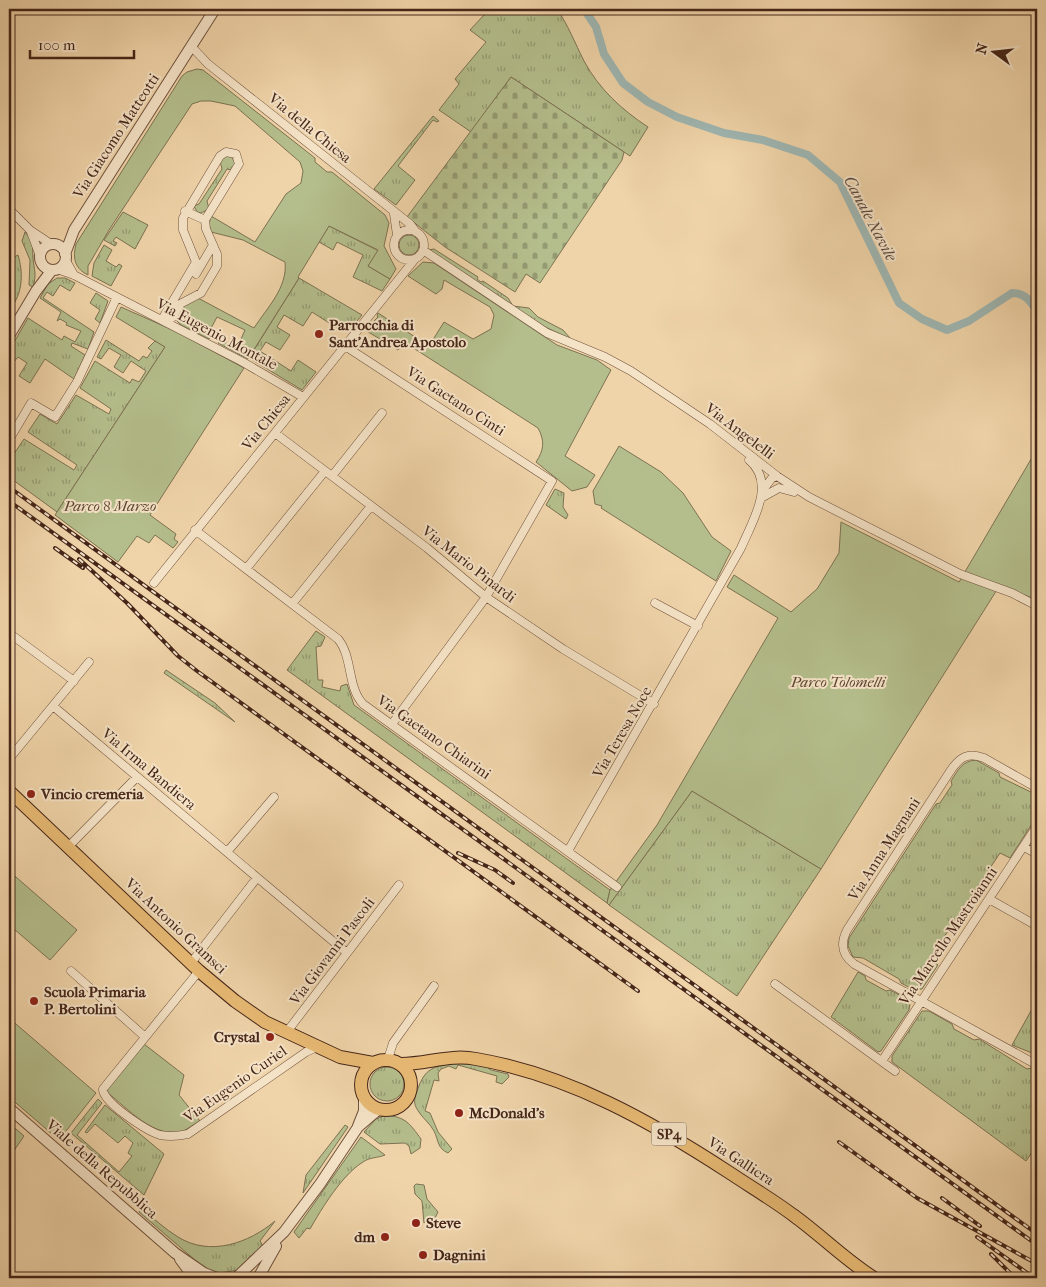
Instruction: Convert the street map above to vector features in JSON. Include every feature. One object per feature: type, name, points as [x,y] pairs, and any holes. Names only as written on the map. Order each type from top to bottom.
[{"type":"main road","name":"Via Antonio Gramsci","points":[[9,791],[195,967],[252,1014],[286,1033],[340,1057],[373,1063]]},
{"type":"main road","name":"Via Antonio Gramsci","points":[[340,1057],[358,1074],[361,1081]]},
{"type":"main road","name":"Via Galliera","points":[[401,1064],[448,1057],[476,1059],[557,1081],[619,1107],[673,1136],[792,1214],[874,1278]]},
{"type":"main road","points":[[412,1086],[411,1077],[401,1064],[388,1059],[373,1063],[366,1069],[361,1081],[364,1098],[379,1109],[390,1110],[400,1106],[409,1097],[412,1086],[419,1074],[434,1060]]},
{"type":"street","name":"Via Giacomo Matteotti","points":[[65,257],[74,230],[215,9]]},
{"type":"street","name":"Via della Chiesa","points":[[191,46],[208,64],[394,214],[410,224],[416,232]]},
{"type":"street","name":"Via della Chiesa","points":[[184,57],[208,64]]},
{"type":"street","points":[[180,304],[198,296],[214,272],[218,259],[211,248],[205,220],[239,164],[238,157],[233,152],[226,152],[220,156],[185,211],[182,226],[194,253],[196,265],[164,316],[165,322],[173,317],[180,304],[211,248]]},
{"type":"street","points":[[9,209],[30,230],[62,248],[74,275]]},
{"type":"street","points":[[185,211],[205,220]]},
{"type":"street","points":[[394,214],[397,235],[393,248],[401,259],[402,269],[400,278]]},
{"type":"street","points":[[30,230],[36,241],[41,259],[55,269]]},
{"type":"street","name":"Via Giacomo Matteotti","points":[[53,244],[74,230]]},
{"type":"street","points":[[397,235],[406,230],[416,232],[423,240],[419,255],[401,259]]},
{"type":"street","points":[[36,291],[41,274],[43,249],[53,244]]},
{"type":"street","points":[[194,253],[202,256],[211,248]]},
{"type":"street","name":"Via Angelelli","points":[[419,255],[436,261],[547,333],[619,363],[715,428],[777,476],[823,504],[960,574],[1012,593],[1037,606]]},
{"type":"street","name":"Via Chiesa","points":[[154,583],[419,255]]},
{"type":"street","points":[[9,336],[36,291],[65,257]]},
{"type":"street","name":"Via Eugenio Montale","points":[[55,269],[74,275],[241,361],[303,397]]},
{"type":"street","points":[[9,440],[32,402],[55,417],[77,382],[117,297]]},
{"type":"street","name":"Via Gaetano Cinti","points":[[344,346],[552,481],[486,597]]},
{"type":"street","points":[[332,476],[382,413]]},
{"type":"street","points":[[715,428],[735,449],[755,465],[760,474],[763,495],[779,488],[790,489],[810,500],[823,504]]},
{"type":"street","name":"Via Mario Pinardi","points":[[275,433],[486,597],[564,649],[654,704]]},
{"type":"street","points":[[246,569],[325,471]]},
{"type":"street","name":"Via Teresa Noce","points":[[568,851],[698,626],[741,548],[763,495],[777,476]]},
{"type":"street","points":[[292,604],[371,506]]},
{"type":"street","name":"Via Gaetano Chiarini","points":[[195,530],[338,639],[344,649],[359,699],[617,887]]},
{"type":"street","points":[[392,724],[486,597]]},
{"type":"street","points":[[654,603],[698,626]]},
{"type":"street","points":[[9,633],[74,681]]},
{"type":"street","points":[[9,759],[89,662]]},
{"type":"street","name":"Via Irma Bandiera","points":[[53,706],[227,852],[256,879],[347,953]]},
{"type":"street","name":"Via Anna Magnani","points":[[1037,788],[976,754],[962,757],[951,770],[844,936],[842,949],[849,960],[1037,1065]]},
{"type":"street","points":[[68,847],[137,777]]},
{"type":"street","points":[[227,852],[274,797]]},
{"type":"street","name":"Via Marcello Mastroianni","points":[[882,1061],[1037,826]]},
{"type":"street","points":[[1024,847],[1037,854]]},
{"type":"street","name":"Via Eugenio Curiel","points":[[256,879],[195,967],[103,1089],[102,1093],[107,1099],[150,1131],[168,1136],[191,1133],[306,1052],[316,1047]]},
{"type":"street","name":"Via Giovanni Pascoli","points":[[286,1033],[399,886]]},
{"type":"street","points":[[989,899],[1037,926]]},
{"type":"street","points":[[71,971],[144,1036]]},
{"type":"street","points":[[775,984],[895,1070]]},
{"type":"street","points":[[388,1059],[393,1043],[434,986]]},
{"type":"street","points":[[258,1278],[284,1232],[320,1184],[358,1127],[364,1111],[364,1098]]},
{"type":"street","name":"Viale della Repubblica","points":[[9,1108],[176,1252],[204,1273],[217,1278]]},
{"type":"street","points":[[358,1127],[379,1109]]},
{"type":"street","points":[[236,1278],[284,1232]]},
{"type":"street","name":"Viale della Repubblica","points":[[176,1252],[194,1278]]},
{"type":"green space","points":[[474,9],[557,9],[584,61],[597,81],[620,106],[648,127],[630,156],[511,77],[471,132],[439,110],[459,84],[455,79],[486,42],[470,30],[484,15]]},
{"type":"green space","points":[[197,69],[203,70],[315,158],[315,162],[327,172],[332,172],[385,215],[389,223],[384,246],[396,269],[390,279],[368,266],[378,250],[329,226],[248,359],[218,343],[220,340],[237,348],[245,330],[217,317],[208,334],[211,336],[209,339],[181,325],[176,320],[181,306],[198,298],[254,328],[276,297],[283,280],[285,262],[243,240],[211,232],[209,224],[211,216],[255,242],[286,194],[301,183],[303,171],[300,162],[235,106],[211,101],[201,101],[192,104],[109,230],[88,266],[88,275],[80,270],[74,255],[76,244],[182,76],[187,72]]},
{"type":"green space","points":[[511,77],[624,152],[622,160],[540,283],[526,274],[515,292],[445,247],[407,217]]},
{"type":"green space","points":[[433,116],[439,121],[433,120],[398,166],[415,180],[396,205],[374,189]]},
{"type":"green space","points":[[224,156],[231,156],[236,164],[232,170],[227,169],[207,201],[209,209],[201,213],[197,212],[194,206],[199,204],[222,169],[220,161]]},
{"type":"green space","points":[[123,212],[148,225],[135,249],[116,237],[113,241],[117,243],[115,246],[104,240]]},
{"type":"green space","points":[[329,226],[379,251],[368,266],[390,279],[382,291],[353,277],[363,255],[337,242],[333,250],[319,242]]},
{"type":"green space","points":[[25,232],[32,245],[35,275],[33,287],[29,285],[30,260],[22,241]]},
{"type":"green space","points":[[409,235],[416,238],[419,245],[416,252],[409,255],[402,252],[399,245],[402,238]]},
{"type":"green space","points":[[104,245],[112,250],[106,261],[116,267],[119,264],[122,266],[111,286],[92,276],[94,263]]},
{"type":"green space","points":[[434,249],[478,277],[477,279],[481,282],[483,281],[508,298],[513,306],[428,250]]},
{"type":"green space","points":[[18,255],[21,281],[19,293],[13,305],[9,302],[9,288],[12,276],[9,273],[10,259]]},
{"type":"green space","points":[[423,262],[434,263],[557,345],[597,360],[611,370],[565,456],[595,475],[587,487],[572,491],[536,462],[543,445],[538,428],[404,342],[398,350],[365,330],[378,317],[378,313],[429,346],[444,322],[473,339],[491,329],[494,315],[490,307],[444,280],[442,289],[436,294],[408,276]]},
{"type":"green space","points":[[57,278],[65,278],[75,283],[70,291],[60,285],[53,296],[47,292],[43,298],[94,332],[88,349],[72,343],[71,346],[85,355],[74,379],[45,359],[30,383],[19,376],[27,363],[18,357],[9,368],[9,351],[28,318],[62,340],[64,336],[75,342],[81,331],[66,325],[67,323],[60,319],[57,321],[61,312],[40,298],[48,284]]},
{"type":"green space","points":[[299,278],[362,315],[349,331],[343,328],[340,330],[312,312],[303,326],[284,315],[277,327],[290,335],[280,350],[266,342],[260,351],[291,371],[298,360],[316,372],[302,390],[249,358]]},
{"type":"green space","points":[[96,293],[108,301],[100,323],[95,319],[100,310],[90,303]]},
{"type":"green space","points":[[513,306],[529,308],[538,317],[563,330],[571,339],[545,327]]},
{"type":"green space","name":"Parco 8 Marzo","points":[[121,307],[177,332],[244,368],[150,515],[176,534],[174,539],[178,542],[173,548],[155,535],[149,543],[137,536],[118,562],[55,515],[165,347],[116,317]]},
{"type":"green space","points":[[106,340],[139,361],[143,356],[147,358],[152,351],[148,348],[155,341],[165,347],[57,512],[9,477],[9,461],[24,439],[74,470],[77,465],[28,432],[40,414],[57,424],[76,395],[109,414],[111,409],[80,388],[95,361],[130,383],[132,379],[139,382],[146,371],[131,361],[123,373],[114,367],[121,355],[109,348],[101,359],[97,357]]},
{"type":"green space","points":[[619,446],[661,472],[683,493],[712,537],[731,551],[716,581],[601,508],[602,506],[595,504],[593,491]]},
{"type":"green space","name":"Parco Tolomelli","points":[[1037,449],[1037,600],[1000,585],[821,869],[692,791],[609,905],[607,903],[610,890],[657,825],[778,618],[727,587],[734,575],[791,612],[817,589],[839,553],[841,522],[959,582]]},
{"type":"green space","points":[[555,489],[564,493],[563,507],[568,515],[566,519],[546,505]]},
{"type":"green space","points":[[316,631],[325,637],[321,646],[316,647],[318,680],[323,680],[322,687],[340,691],[341,686],[347,684],[354,705],[610,890],[607,903],[287,670]]},
{"type":"green space","points":[[166,670],[215,703],[235,722],[164,673]]},
{"type":"green space","points":[[976,760],[999,773],[1000,777],[1037,795],[1037,816],[1010,858],[1000,853],[930,958],[938,965],[922,989],[914,990],[863,958],[853,957],[848,946],[849,938],[936,804],[940,803],[952,785],[951,781],[958,770],[967,762]]},
{"type":"green space","points":[[692,791],[821,869],[737,996],[609,905]]},
{"type":"green space","points":[[9,871],[77,930],[50,960],[14,929],[9,934]]},
{"type":"green space","points":[[858,972],[865,976],[866,980],[886,991],[890,990],[907,999],[910,1004],[909,1010],[881,1051],[878,1052],[831,1017]]},
{"type":"green space","points":[[1037,1000],[1037,1055],[1012,1045]]},
{"type":"green space","points":[[922,1011],[929,1011],[952,1024],[954,1029],[974,1040],[979,1039],[1027,1069],[1032,1068],[1037,1071],[1037,1145],[1026,1161],[892,1062],[892,1056]]},
{"type":"green space","points":[[9,1018],[96,1093],[59,1140],[9,1097]]},
{"type":"green space","points":[[144,1044],[184,1075],[179,1095],[200,1121],[183,1131],[173,1133],[152,1127],[108,1093],[107,1088]]},
{"type":"green space","points":[[455,1063],[484,1065],[491,1070],[508,1074],[509,1077],[502,1084],[496,1082],[497,1076],[458,1065],[456,1069],[449,1066],[441,1069],[438,1073],[439,1081],[434,1080],[425,1111],[430,1113],[438,1132],[452,1149],[448,1153],[440,1146],[432,1128],[417,1109],[415,1100],[422,1080],[429,1071],[439,1066]]},
{"type":"green space","points":[[387,1067],[394,1068],[399,1072],[403,1077],[403,1091],[399,1096],[394,1100],[387,1101],[380,1100],[375,1096],[371,1091],[370,1084],[371,1077],[375,1072],[380,1068]]},
{"type":"green space","points":[[98,1099],[102,1103],[77,1135],[119,1172],[132,1156],[128,1153],[133,1143],[125,1136],[118,1143],[95,1124],[87,1133],[85,1132],[105,1105],[164,1154],[144,1195],[71,1133]]},
{"type":"green space","points":[[386,1115],[398,1117],[410,1125],[421,1139],[420,1148],[411,1154],[409,1146],[405,1143],[380,1144],[364,1132],[376,1119]]},
{"type":"green space","points":[[9,1123],[24,1136],[9,1158]]},
{"type":"green space","points":[[345,1125],[348,1127],[303,1193],[306,1175]]},
{"type":"green space","points":[[361,1137],[385,1155],[366,1160],[355,1168],[340,1183],[310,1229],[307,1228],[299,1238],[294,1232]]},
{"type":"green space","points":[[416,1184],[424,1185],[427,1199],[438,1212],[434,1220],[430,1217],[424,1223],[422,1201],[415,1194],[414,1186]]},
{"type":"green space","points":[[141,1208],[178,1237],[190,1243],[203,1246],[216,1247],[241,1241],[265,1229],[275,1221],[260,1241],[263,1246],[239,1270],[220,1273],[209,1272],[139,1212]]},
{"type":"waterway","name":"Canale Navile","points":[[584,9],[596,27],[604,54],[623,83],[648,102],[677,117],[724,133],[763,140],[808,155],[840,182],[899,303],[922,319],[947,330],[969,321],[1012,293],[1021,294],[1027,298],[1037,312]]},
{"type":"railway","points":[[9,487],[1037,1234]]},
{"type":"railway","points":[[9,501],[1037,1245]]},
{"type":"railway","points":[[55,548],[83,568]]},
{"type":"railway","points":[[79,559],[127,603],[178,656],[197,671],[638,991]]},
{"type":"railway","points":[[458,853],[495,870],[513,883]]},
{"type":"railway","points":[[839,1142],[917,1198],[1037,1264]]},
{"type":"railway","points":[[942,1198],[980,1226]]},
{"type":"railway","points":[[977,1237],[1034,1278]]},
{"type":"railway","points":[[991,1254],[1015,1278]]},
{"type":"place","name":"Parrocchia di Sant'Andrea Apostolo","points":[[319,334]]},
{"type":"place","name":"Vincio cremeria","points":[[31,794]]},
{"type":"place","name":"Scuola Primaria P. Bertolini","points":[[34,1001]]},
{"type":"place","name":"Crystal","points":[[270,1037]]},
{"type":"place","name":"McDonald's","points":[[459,1113]]},
{"type":"place","name":"Steve","points":[[416,1223]]},
{"type":"place","name":"dm","points":[[385,1237]]},
{"type":"place","name":"Dagnini","points":[[423,1255]]}]
